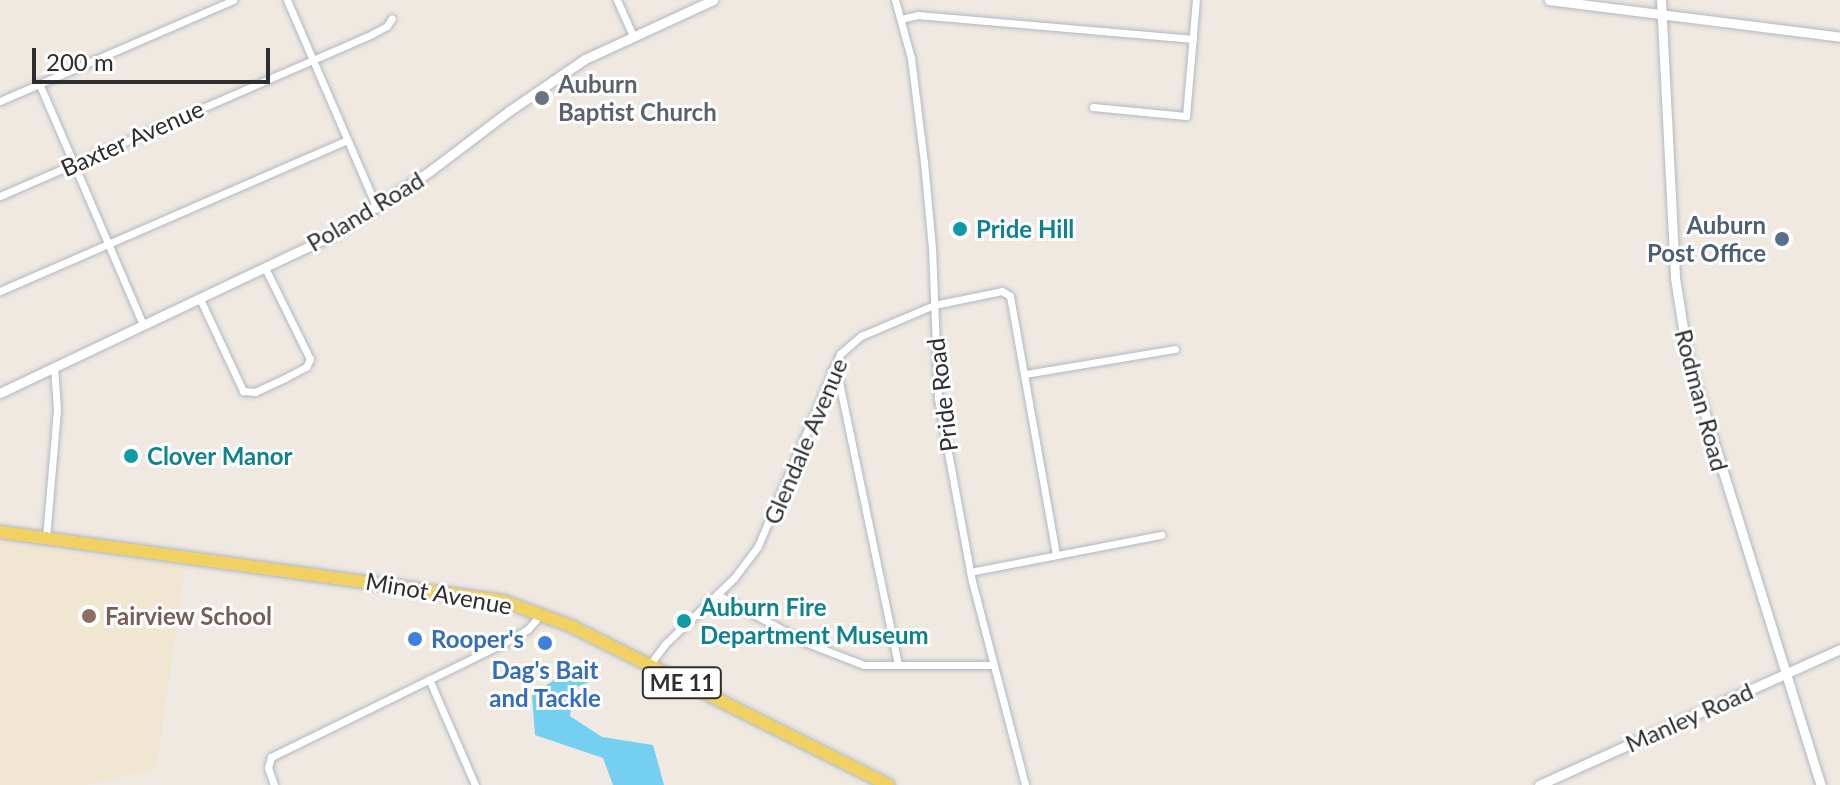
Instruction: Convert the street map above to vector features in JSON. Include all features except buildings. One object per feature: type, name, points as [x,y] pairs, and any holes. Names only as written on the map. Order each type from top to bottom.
[{"type":"main road","name":"Minot Avenue","points":[[0,532],[503,601],[541,614],[888,785]]},
{"type":"street","points":[[0,101],[233,0]]},
{"type":"street","points":[[287,0],[377,208]]},
{"type":"street","points":[[617,0],[633,36]]},
{"type":"street","name":"Poland Road","points":[[0,393],[330,236],[377,208],[557,77],[633,36],[713,0]]},
{"type":"street","name":"Pride Road","points":[[895,0],[911,58],[924,162],[938,398],[970,572],[1025,785]]},
{"type":"street","points":[[1093,107],[1186,116],[1196,0]]},
{"type":"street","points":[[1549,0],[1840,37]]},
{"type":"street","name":"Rodman Road","points":[[1661,0],[1679,312],[1696,389],[1821,785]]},
{"type":"street","points":[[901,19],[918,15],[1193,39]]},
{"type":"street","name":"Baxter Avenue","points":[[0,196],[312,60],[384,27],[392,18]]},
{"type":"street","points":[[39,83],[143,325]]},
{"type":"street","points":[[0,291],[347,140]]},
{"type":"street","points":[[200,299],[237,384],[246,393],[285,378],[309,363],[265,268]]},
{"type":"street","name":"Glendale Avenue","points":[[649,666],[665,644],[718,595],[751,558],[769,525],[831,371],[855,339],[934,305],[1002,291],[1010,296],[1025,374]]},
{"type":"street","points":[[1056,555],[1025,374],[1175,349]]},
{"type":"street","points":[[46,538],[57,409],[54,367]]},
{"type":"street","points":[[831,371],[839,382],[898,664]]},
{"type":"street","points":[[970,572],[1161,535]]},
{"type":"street","points":[[718,595],[824,651],[864,665],[993,665]]},
{"type":"street","points":[[274,785],[269,763],[281,751],[524,632],[541,614]]},
{"type":"street","name":"Manley Road","points":[[1539,785],[1840,649]]},
{"type":"street","points":[[429,679],[475,785]]},
{"type":"shaded area","name":"Fairview School","points":[[0,543],[185,567],[156,769],[85,785],[0,785]]},
{"type":"water","points":[[569,670],[574,680],[596,679],[574,688],[570,716],[602,737],[653,745],[664,785],[613,785],[603,758],[535,735],[532,695]]},
{"type":"place","name":"Auburn Baptist Church","points":[[542,98]]},
{"type":"place","name":"Pride Hill","points":[[960,229]]},
{"type":"place","name":"Auburn Post Office","points":[[1782,239]]},
{"type":"place","name":"Clover Manor","points":[[131,456]]},
{"type":"place","name":"Fairview School","points":[[89,616]]},
{"type":"place","name":"Auburn Fire Department Museum","points":[[684,621]]},
{"type":"place","name":"Rooper's","points":[[415,639]]},
{"type":"place","name":"Dag's Bait and Tackle","points":[[545,643]]}]
